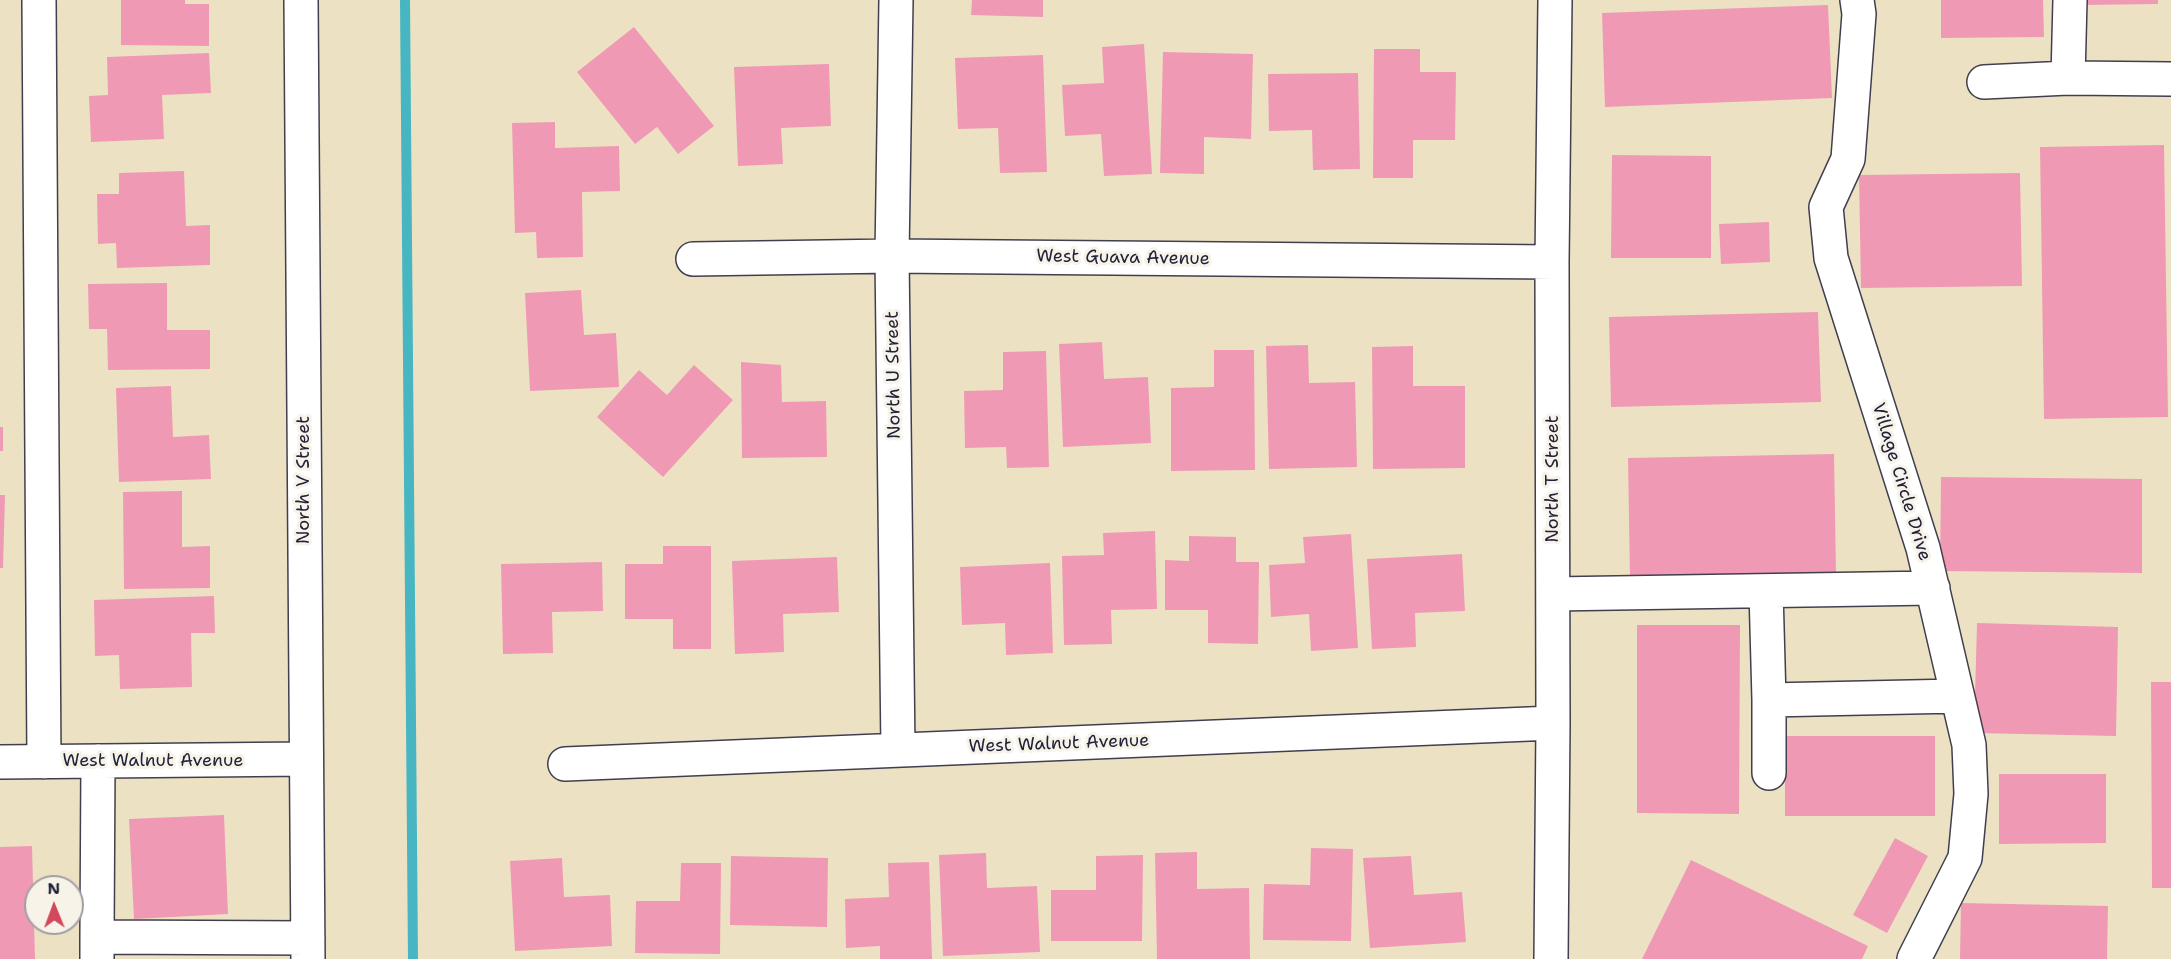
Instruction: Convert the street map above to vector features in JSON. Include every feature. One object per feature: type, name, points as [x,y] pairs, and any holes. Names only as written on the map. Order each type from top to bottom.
[{"type":"street","points":[[39,0],[44,762]]},
{"type":"street","name":"North V Street","points":[[300,0],[308,948]]},
{"type":"street","name":"North U Street","points":[[896,0],[892,256],[898,750]]},
{"type":"street","name":"North T Street","points":[[1551,959],[1552,262],[1555,0]]},
{"type":"street","name":"Village Circle Drive","points":[[1857,0],[1859,14],[1848,159],[1827,207],[1831,258],[1923,548],[1969,745],[1971,794],[1965,858],[1914,959]]},
{"type":"street","points":[[2068,78],[2070,0]]},
{"type":"street","points":[[1984,82],[2068,78],[2171,79]]},
{"type":"street","name":"West Guava Avenue","points":[[693,259],[892,256],[1552,262]]},
{"type":"street","points":[[1553,594],[1933,588]]},
{"type":"street","points":[[1766,591],[1769,700],[1768,773]]},
{"type":"street","points":[[1769,700],[1958,696]]},
{"type":"street","name":"West Walnut Avenue","points":[[566,764],[1553,723]]},
{"type":"street","name":"West Walnut Avenue","points":[[0,762],[306,759]]},
{"type":"street","points":[[98,761],[97,948],[308,948]]},
{"type":"building","points":[[121,0],[185,0],[185,4],[209,4],[209,46],[121,45]]},
{"type":"building","points":[[972,0],[1043,0],[1043,17],[971,15]]},
{"type":"building","points":[[1941,0],[2043,0],[2044,37],[1941,38]]},
{"type":"building","points":[[2081,0],[2158,0],[2158,4],[2081,5]]},
{"type":"building","points":[[1828,5],[1832,98],[1605,107],[1602,13]]},
{"type":"building","points":[[634,27],[714,126],[678,154],[657,127],[635,144],[577,72]]},
{"type":"building","points":[[1144,44],[1152,174],[1104,176],[1101,134],[1065,136],[1062,85],[1104,83],[1102,47]]},
{"type":"building","points":[[1374,49],[1420,49],[1420,72],[1456,72],[1455,140],[1413,140],[1413,178],[1373,178]]},
{"type":"building","points":[[1163,52],[1253,54],[1251,139],[1204,137],[1204,174],[1160,173]]},
{"type":"building","points":[[209,53],[211,93],[162,95],[164,139],[91,142],[89,96],[108,95],[107,57]]},
{"type":"building","points":[[1043,55],[1047,172],[1000,173],[998,128],[958,129],[955,58]]},
{"type":"building","points":[[829,64],[831,126],[781,128],[783,164],[738,166],[734,67]]},
{"type":"building","points":[[1358,73],[1360,169],[1313,170],[1312,130],[1269,131],[1268,74]]},
{"type":"building","points":[[555,122],[555,148],[619,146],[620,191],[582,192],[583,257],[537,258],[536,232],[515,233],[512,123]]},
{"type":"building","points":[[2164,145],[2168,417],[2044,419],[2040,147]]},
{"type":"building","points":[[1612,155],[1711,156],[1711,258],[1611,258]]},
{"type":"building","points":[[184,171],[186,226],[210,225],[210,265],[117,268],[116,243],[98,244],[97,194],[119,194],[119,173]]},
{"type":"building","points":[[2020,173],[2022,286],[1861,288],[1859,175]]},
{"type":"building","points":[[1769,222],[1770,262],[1721,264],[1719,224]]},
{"type":"building","points":[[167,283],[167,330],[210,330],[210,369],[108,370],[107,329],[89,329],[88,284]]},
{"type":"building","points":[[581,290],[584,335],[616,333],[619,387],[530,391],[525,293]]},
{"type":"building","points":[[1818,312],[1821,402],[1611,407],[1609,317]]},
{"type":"building","points":[[1102,342],[1104,379],[1148,377],[1151,443],[1063,447],[1059,344]]},
{"type":"building","points":[[1308,345],[1309,383],[1355,382],[1357,467],[1269,469],[1266,346]]},
{"type":"building","points":[[1413,346],[1413,386],[1465,386],[1465,468],[1373,469],[1372,347]]},
{"type":"building","points":[[1214,350],[1254,350],[1255,470],[1171,471],[1171,388],[1214,387]]},
{"type":"building","points":[[1046,351],[1049,467],[1007,468],[1006,447],[965,448],[964,391],[1003,390],[1003,352]]},
{"type":"building","points":[[741,362],[781,365],[782,402],[826,401],[827,457],[742,458]]},
{"type":"building","points":[[694,365],[733,400],[663,477],[597,417],[639,370],[667,395]]},
{"type":"building","points":[[171,386],[173,437],[209,435],[211,479],[119,482],[116,388]]},
{"type":"building","points":[[0,427],[3,427],[3,451],[0,451]]},
{"type":"building","points":[[1834,454],[1836,573],[1630,577],[1628,458]]},
{"type":"building","points":[[1941,477],[2142,479],[2142,573],[1940,571]]},
{"type":"building","points":[[182,491],[182,547],[210,546],[210,588],[124,589],[123,492]]},
{"type":"building","points":[[0,495],[5,495],[3,568],[0,568]]},
{"type":"building","points":[[1155,531],[1157,609],[1111,610],[1112,644],[1064,645],[1062,556],[1104,555],[1103,533]]},
{"type":"building","points":[[1351,534],[1358,648],[1311,651],[1309,614],[1271,617],[1269,565],[1305,563],[1303,537]]},
{"type":"building","points":[[1189,536],[1236,537],[1236,562],[1259,562],[1258,644],[1208,643],[1208,610],[1165,610],[1165,560],[1189,561]]},
{"type":"building","points":[[663,546],[711,546],[711,649],[673,649],[673,619],[625,619],[625,564],[663,564]]},
{"type":"building","points":[[1462,554],[1465,611],[1415,613],[1416,647],[1372,649],[1367,559]]},
{"type":"building","points":[[837,557],[839,612],[783,614],[784,652],[735,654],[732,561]]},
{"type":"building","points":[[602,562],[603,611],[552,612],[553,653],[503,654],[501,564]]},
{"type":"building","points":[[1050,563],[1053,653],[1006,655],[1005,623],[962,625],[960,567]]},
{"type":"building","points":[[214,596],[215,633],[191,633],[192,687],[120,689],[119,655],[95,656],[94,600]]},
{"type":"building","points":[[1977,623],[2118,627],[2116,736],[1974,733]]},
{"type":"building","points":[[1637,625],[1740,625],[1739,814],[1637,813]]},
{"type":"building","points":[[2151,682],[2171,682],[2171,888],[2152,888]]},
{"type":"building","points":[[1785,736],[1935,736],[1935,816],[1785,816]]},
{"type":"building","points":[[1999,774],[2106,774],[2106,843],[1999,844]]},
{"type":"building","points":[[224,815],[228,914],[134,919],[129,819]]},
{"type":"building","points":[[1895,838],[1928,856],[1887,933],[1853,915]]},
{"type":"building","points":[[32,846],[33,875],[24,875],[24,935],[34,935],[35,959],[0,959],[0,847]]},
{"type":"building","points":[[1311,848],[1353,849],[1351,941],[1263,940],[1264,884],[1310,885]]},
{"type":"building","points":[[1197,852],[1197,889],[1249,888],[1250,959],[1157,959],[1155,853]]},
{"type":"building","points":[[986,853],[987,888],[1037,886],[1040,952],[943,956],[939,855]]},
{"type":"building","points":[[1143,855],[1142,941],[1051,941],[1051,890],[1096,890],[1096,856]]},
{"type":"building","points":[[731,856],[828,858],[827,927],[730,925]]},
{"type":"building","points":[[1411,856],[1414,895],[1462,892],[1466,942],[1370,948],[1363,858]]},
{"type":"building","points":[[562,858],[564,897],[610,895],[612,946],[515,951],[510,861]]},
{"type":"building","points":[[1691,860],[1868,946],[1862,959],[1642,959]]},
{"type":"building","points":[[929,862],[932,959],[880,959],[880,946],[846,948],[845,899],[889,897],[888,863]]},
{"type":"building","points":[[681,863],[721,863],[720,954],[635,953],[636,901],[680,901]]},
{"type":"building","points":[[1961,903],[2108,906],[2107,959],[1960,959]]},
{"type":"waterway","points":[[405,0],[413,959]]}]
